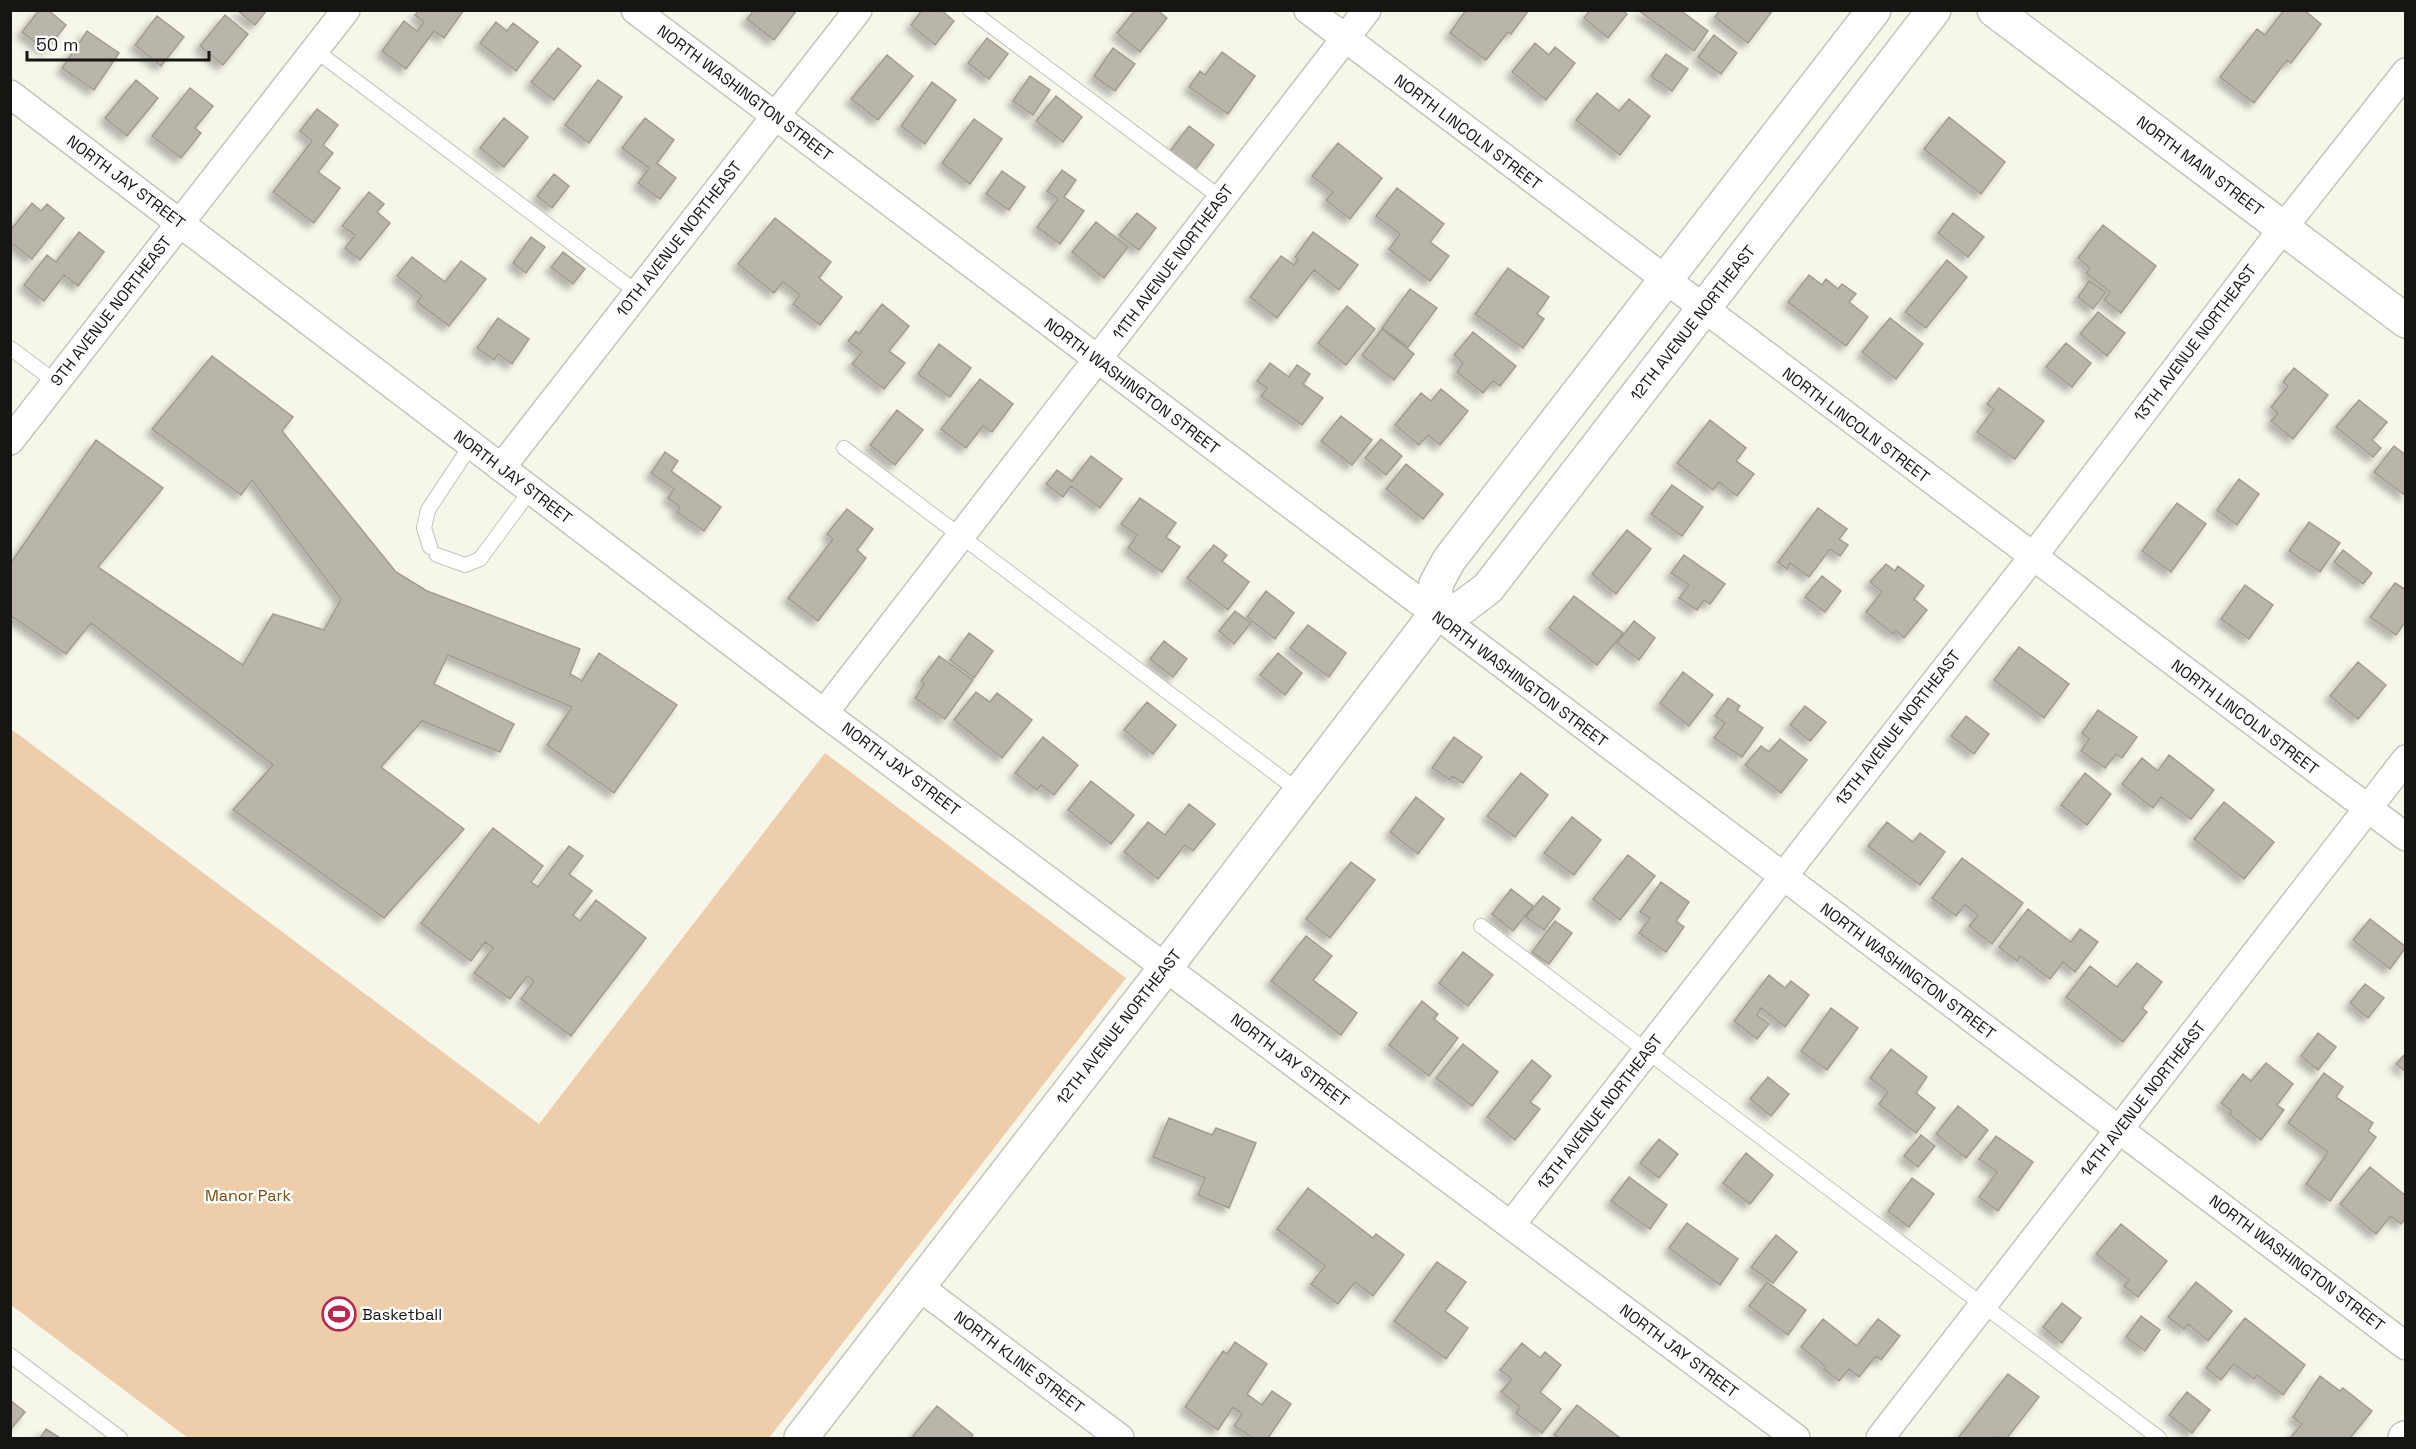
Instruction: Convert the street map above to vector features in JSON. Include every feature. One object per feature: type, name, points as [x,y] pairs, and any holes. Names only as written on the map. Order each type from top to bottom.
[{"type":"street","name":"9TH AVENUE NORTHEAST","points":[[10,441],[346,10]]},
{"type":"street","name":"NORTH WASHINGTON STREET","points":[[635,10],[2406,1346]]},
{"type":"street","name":"10TH AVENUE NORTHEAST","points":[[501,468],[858,10]]},
{"type":"street","name":"NORTH LINCOLN STREET","points":[[1308,10],[2032,558],[2406,837]]},
{"type":"street","name":"11TH AVENUE NORTHEAST","points":[[824,712],[1367,10]]},
{"type":"street","points":[[1435,615],[1436,584],[1449,560],[1874,10]]},
{"type":"street","name":"12TH AVENUE NORTHEAST","points":[[801,1438],[1435,615],[1463,607],[1488,588],[1934,10]]},
{"type":"street","name":"NORTH MAIN STREET","points":[[1994,10],[2406,321]]},
{"type":"street","name":"13TH AVENUE NORTHEAST","points":[[1511,1225],[2032,558],[2283,228],[2406,72]]},
{"type":"street","name":"NORTH JAY STREET","points":[[10,94],[824,712],[1796,1438]]},
{"type":"street","name":"14TH AVENUE NORTHEAST","points":[[1880,1438],[2406,759]]},
{"type":"street","name":"NORTH KLINE STREET","points":[[918,1286],[1120,1438]]},
{"type":"lane","points":[[970,10],[1221,198]]},
{"type":"lane","points":[[315,50],[638,293]]},
{"type":"lane","points":[[10,348],[56,382]]},
{"type":"lane","points":[[471,445],[428,510],[424,528],[434,551],[465,564],[480,559],[531,490]]},
{"type":"lane","points":[[844,448],[1300,792]]},
{"type":"lane","points":[[1481,926],[2159,1438]]},
{"type":"lane","points":[[10,1355],[120,1438]]},
{"type":"green space","name":"Manor Park","points":[[11,729],[539,1124],[825,753],[1126,978],[769,1438],[188,1438],[11,1305]]},
{"type":"building","points":[[39,10],[48,10],[66,25],[46,50],[22,32]]},
{"type":"building","points":[[237,10],[267,10],[255,25]]},
{"type":"building","points":[[419,10],[464,10],[444,38],[434,31],[406,69],[382,51],[404,21],[417,31],[424,22],[415,15]]},
{"type":"building","points":[[754,10],[797,10],[774,40],[747,19]]},
{"type":"building","points":[[922,10],[941,10],[954,21],[935,45],[911,25]]},
{"type":"building","points":[[1135,10],[1157,10],[1167,18],[1140,52],[1117,33]]},
{"type":"building","points":[[1466,10],[1529,10],[1511,34],[1508,32],[1486,60],[1450,33]]},
{"type":"building","points":[[1590,10],[1622,10],[1627,14],[1608,38],[1584,18]]},
{"type":"building","points":[[1680,10],[1708,31],[1694,51],[1639,11]]},
{"type":"building","points":[[1720,10],[1773,10],[1748,43],[1715,17]]},
{"type":"building","points":[[2284,10],[2304,10],[2321,24],[2291,63],[2287,60],[2254,103],[2220,77],[2257,29],[2265,35]]},
{"type":"building","points":[[225,15],[248,34],[223,65],[200,46]]},
{"type":"building","points":[[157,16],[184,37],[161,66],[135,45]]},
{"type":"building","points":[[496,22],[507,31],[513,23],[538,42],[516,71],[480,43]]},
{"type":"building","points":[[87,31],[119,53],[94,90],[62,68]]},
{"type":"building","points":[[1714,35],[1737,53],[1721,74],[1698,57]]},
{"type":"building","points":[[987,38],[1008,54],[989,79],[968,63]]},
{"type":"building","points":[[1535,43],[1549,55],[1555,47],[1575,63],[1546,100],[1512,72]]},
{"type":"building","points":[[558,48],[581,66],[554,100],[531,82]]},
{"type":"building","points":[[1113,48],[1135,64],[1115,91],[1094,76]]},
{"type":"building","points":[[1222,52],[1255,76],[1228,114],[1189,87],[1200,71],[1205,75]]},
{"type":"building","points":[[1666,54],[1688,69],[1672,91],[1651,76]]},
{"type":"building","points":[[887,55],[913,76],[878,120],[851,99]]},
{"type":"building","points":[[1030,76],[1050,90],[1033,115],[1013,101]]},
{"type":"building","points":[[136,80],[158,98],[127,136],[105,118]]},
{"type":"building","points":[[598,80],[622,97],[589,143],[565,125]]},
{"type":"building","points":[[932,82],[956,100],[925,144],[901,126]]},
{"type":"building","points":[[190,88],[213,106],[195,128],[201,133],[181,158],[152,136]]},
{"type":"building","points":[[1597,93],[1619,111],[1629,99],[1650,116],[1620,155],[1576,120]]},
{"type":"building","points":[[1056,96],[1082,117],[1063,142],[1036,121]]},
{"type":"building","points":[[317,109],[338,125],[323,145],[333,153],[318,172],[340,188],[314,223],[273,192],[312,141],[300,131]]},
{"type":"building","points":[[1949,117],[2005,162],[1981,194],[1924,149]]},
{"type":"building","points":[[504,118],[528,137],[504,167],[480,148]]},
{"type":"building","points":[[645,118],[674,140],[657,163],[676,178],[660,199],[638,183],[649,168],[622,148]]},
{"type":"building","points":[[974,119],[1002,139],[970,184],[942,163]]},
{"type":"building","points":[[1189,126],[1214,145],[1195,170],[1170,151]]},
{"type":"building","points":[[1338,143],[1382,178],[1350,219],[1326,200],[1333,192],[1312,176]]},
{"type":"building","points":[[1062,170],[1076,180],[1064,197],[1084,211],[1060,244],[1037,227],[1058,199],[1047,191]]},
{"type":"building","points":[[1002,171],[1025,187],[1009,210],[986,194]]},
{"type":"building","points":[[554,174],[569,186],[552,208],[537,196]]},
{"type":"building","points":[[1397,188],[1444,224],[1430,242],[1449,256],[1430,281],[1389,249],[1400,234],[1376,216]]},
{"type":"building","points":[[369,192],[384,204],[377,212],[390,223],[360,260],[345,248],[355,235],[342,226]]},
{"type":"building","points":[[32,203],[41,211],[47,204],[64,218],[32,259],[10,242],[10,231]]},
{"type":"building","points":[[1137,213],[1156,228],[1139,250],[1119,235]]},
{"type":"building","points":[[1953,213],[1984,237],[1968,257],[1938,233]]},
{"type":"building","points":[[775,218],[831,262],[819,278],[842,297],[820,325],[793,304],[800,295],[783,282],[774,293],[738,264]]},
{"type":"building","points":[[1096,222],[1128,247],[1104,278],[1072,252]]},
{"type":"building","points":[[2103,225],[2156,266],[2121,313],[2104,300],[2110,292],[2086,273],[2090,268],[2078,258]]},
{"type":"building","points":[[79,232],[104,252],[78,286],[64,275],[44,301],[24,285],[47,255],[56,262]]},
{"type":"building","points":[[1313,232],[1358,265],[1339,290],[1314,270],[1277,318],[1250,297],[1281,256],[1294,265],[1298,259],[1295,257]]},
{"type":"building","points":[[531,237],[545,247],[526,273],[513,263]]},
{"type":"building","points":[[563,252],[585,269],[573,284],[551,267]]},
{"type":"building","points":[[412,257],[445,282],[461,261],[486,279],[449,326],[417,302],[422,296],[397,276]]},
{"type":"building","points":[[1947,260],[1967,277],[1926,328],[1905,312]]},
{"type":"building","points":[[1508,268],[1549,297],[1537,314],[1544,319],[1523,348],[1475,314]]},
{"type":"building","points":[[1809,275],[1822,285],[1826,279],[1838,289],[1842,284],[1856,294],[1849,302],[1868,317],[1846,346],[1788,302]]},
{"type":"building","points":[[2089,281],[2106,292],[2093,309],[2078,297]]},
{"type":"building","points":[[1410,289],[1437,308],[1408,347],[1382,328]]},
{"type":"building","points":[[882,304],[909,326],[889,351],[905,363],[884,389],[852,364],[862,352],[848,341],[856,331],[859,334]]},
{"type":"building","points":[[1347,306],[1375,329],[1346,365],[1318,343]]},
{"type":"building","points":[[2098,312],[2125,333],[2107,356],[2080,334]]},
{"type":"building","points":[[498,318],[529,339],[512,364],[498,354],[494,360],[477,348]]},
{"type":"building","points":[[1890,318],[1923,344],[1896,379],[1862,352]]},
{"type":"building","points":[[1382,329],[1414,354],[1394,380],[1362,355]]},
{"type":"building","points":[[1473,332],[1516,366],[1500,386],[1493,381],[1483,393],[1457,372],[1463,363],[1454,355]]},
{"type":"building","points":[[2066,343],[2091,363],[2072,387],[2046,367]]},
{"type":"building","points":[[939,344],[971,368],[950,397],[918,374]]},
{"type":"building","points":[[212,356],[293,417],[282,431],[396,572],[427,591],[580,649],[570,674],[582,681],[599,653],[677,705],[614,793],[547,745],[572,707],[448,655],[434,684],[514,724],[500,752],[422,721],[381,767],[464,829],[384,918],[233,810],[273,765],[91,623],[66,654],[10,615],[10,564],[96,440],[163,488],[98,567],[243,665],[273,614],[324,630],[341,599],[252,480],[241,495],[152,429]]},
{"type":"building","points":[[1270,363],[1289,377],[1297,365],[1310,374],[1303,384],[1323,398],[1302,425],[1261,396],[1267,388],[1257,381]]},
{"type":"building","points":[[2294,368],[2328,395],[2293,439],[2271,421],[2278,413],[2271,407],[2288,386],[2283,382]]},
{"type":"building","points":[[980,379],[1013,404],[992,432],[983,426],[966,448],[941,429]]},
{"type":"building","points":[[1999,388],[2044,421],[2015,459],[1977,432],[1994,409],[1987,404]]},
{"type":"building","points":[[1441,389],[1468,411],[1440,445],[1428,435],[1419,445],[1395,425],[1421,393],[1431,401]]},
{"type":"building","points":[[2359,400],[2387,422],[2372,440],[2381,448],[2373,457],[2336,427]]},
{"type":"building","points":[[897,410],[923,430],[895,465],[870,445]]},
{"type":"building","points":[[1341,416],[1372,440],[1352,465],[1321,441]]},
{"type":"building","points":[[1710,420],[1746,448],[1736,461],[1754,474],[1737,496],[1719,482],[1713,490],[1677,463]]},
{"type":"building","points":[[1381,439],[1402,456],[1386,475],[1365,458]]},
{"type":"building","points":[[2394,446],[2406,455],[2406,496],[2374,472]]},
{"type":"building","points":[[665,452],[678,461],[671,471],[721,507],[704,531],[677,512],[680,507],[668,498],[674,489],[651,473]]},
{"type":"building","points":[[1091,456],[1122,479],[1100,508],[1071,486],[1063,497],[1046,484],[1057,470],[1072,481]]},
{"type":"building","points":[[1406,464],[1443,494],[1423,519],[1386,489]]},
{"type":"building","points":[[2239,479],[2259,494],[2237,525],[2217,510]]},
{"type":"building","points":[[1672,485],[1703,507],[1682,536],[1651,514]]},
{"type":"building","points":[[1140,498],[1176,523],[1166,537],[1180,547],[1162,572],[1128,548],[1137,535],[1121,524]]},
{"type":"building","points":[[2177,503],[2206,524],[2171,572],[2142,551]]},
{"type":"building","points":[[1818,508],[1847,529],[1839,539],[1848,545],[1840,556],[1830,549],[1809,577],[1790,563],[1787,569],[1778,562]]},
{"type":"building","points":[[847,509],[873,529],[857,550],[866,558],[818,621],[788,598],[833,539],[827,534]]},
{"type":"building","points":[[2309,522],[2340,543],[2320,572],[2289,551]]},
{"type":"building","points":[[1627,530],[1651,549],[1616,594],[1592,574]]},
{"type":"building","points":[[1214,545],[1227,555],[1222,561],[1249,582],[1228,610],[1187,578]]},
{"type":"building","points":[[2343,550],[2372,573],[2363,584],[2334,562]]},
{"type":"building","points":[[1684,555],[1725,584],[1710,604],[1704,600],[1697,610],[1679,598],[1689,585],[1671,573]]},
{"type":"building","points":[[1886,564],[1895,571],[1898,566],[1924,586],[1914,599],[1927,610],[1904,638],[1896,631],[1893,634],[1866,612],[1882,592],[1870,582]]},
{"type":"building","points":[[1822,576],[1841,591],[1825,612],[1805,597]]},
{"type":"building","points":[[2395,583],[2406,590],[2406,621],[2396,635],[2370,617]]},
{"type":"building","points":[[2245,585],[2273,605],[2249,639],[2221,619]]},
{"type":"building","points":[[1266,591],[1294,613],[1275,639],[1247,617]]},
{"type":"building","points":[[1574,596],[1623,633],[1597,665],[1549,628]]},
{"type":"building","points":[[1235,611],[1251,623],[1234,644],[1219,631]]},
{"type":"building","points":[[1634,621],[1655,638],[1639,660],[1617,643]]},
{"type":"building","points":[[1308,625],[1346,653],[1329,677],[1290,648]]},
{"type":"building","points":[[969,633],[993,651],[974,678],[950,660]]},
{"type":"building","points":[[1164,641],[1187,659],[1173,677],[1150,659]]},
{"type":"building","points":[[2019,647],[2069,684],[2044,718],[1994,680]]},
{"type":"building","points":[[1278,653],[1302,673],[1285,695],[1260,675]]},
{"type":"building","points":[[939,656],[973,680],[945,719],[915,698],[924,684],[921,681]]},
{"type":"building","points":[[2358,662],[2386,685],[2358,719],[2330,696]]},
{"type":"building","points":[[1683,672],[1713,695],[1689,726],[1660,703]]},
{"type":"building","points":[[976,692],[990,702],[997,693],[1032,720],[1002,758],[954,720]]},
{"type":"building","points":[[1728,698],[1740,706],[1737,710],[1763,728],[1742,757],[1714,738],[1725,723],[1715,716]]},
{"type":"building","points":[[1147,702],[1176,725],[1153,754],[1124,730]]},
{"type":"building","points":[[1805,706],[1826,722],[1810,741],[1790,725]]},
{"type":"building","points":[[2098,710],[2137,737],[2122,758],[2116,754],[2105,768],[2081,751],[2089,739],[2082,733]]},
{"type":"building","points":[[1966,716],[1989,734],[1974,754],[1951,736]]},
{"type":"building","points":[[1043,737],[1078,765],[1054,795],[1041,785],[1037,790],[1015,773]]},
{"type":"building","points":[[1454,737],[1482,757],[1463,783],[1452,776],[1450,780],[1432,768]]},
{"type":"building","points":[[1780,739],[1807,760],[1781,793],[1745,765],[1761,746],[1769,752]]},
{"type":"building","points":[[2169,755],[2214,790],[2191,819],[2161,797],[2153,808],[2122,784],[2142,758],[2158,771]]},
{"type":"building","points":[[1521,773],[1548,795],[1515,837],[1487,816]]},
{"type":"building","points":[[2085,773],[2111,794],[2087,825],[2061,805]]},
{"type":"building","points":[[1091,781],[1134,815],[1111,844],[1068,810]]},
{"type":"building","points":[[1416,797],[1444,819],[1418,854],[1390,832]]},
{"type":"building","points":[[2224,802],[2274,842],[2244,879],[2194,839]]},
{"type":"building","points":[[1189,804],[1215,824],[1193,851],[1185,845],[1158,879],[1124,852],[1148,822],[1165,835]]},
{"type":"building","points":[[1572,817],[1601,840],[1574,875],[1544,853]]},
{"type":"building","points":[[1887,822],[1913,842],[1920,833],[1945,852],[1920,885],[1868,846]]},
{"type":"building","points":[[493,828],[543,866],[531,882],[538,887],[569,846],[583,856],[569,874],[592,891],[573,915],[580,921],[596,900],[646,938],[571,1036],[521,999],[534,981],[527,976],[510,999],[474,973],[493,948],[485,942],[471,961],[421,923]]},
{"type":"building","points":[[1628,855],[1655,876],[1620,920],[1593,899]]},
{"type":"building","points":[[1962,858],[2023,903],[1992,944],[1969,926],[1978,915],[1965,905],[1956,916],[1932,898]]},
{"type":"building","points":[[1351,862],[1375,880],[1330,938],[1306,919]]},
{"type":"building","points":[[1661,882],[1689,902],[1676,921],[1684,927],[1666,952],[1639,933],[1650,918],[1640,912]]},
{"type":"building","points":[[1511,889],[1533,906],[1513,931],[1492,914]]},
{"type":"building","points":[[1543,896],[1560,909],[1544,930],[1526,917]]},
{"type":"building","points":[[2028,909],[2071,942],[2080,929],[2098,942],[2075,972],[2063,962],[2050,979],[2020,956],[2017,961],[1999,947]]},
{"type":"building","points":[[2370,919],[2406,947],[2390,969],[2353,940]]},
{"type":"building","points":[[1555,921],[1572,933],[1549,964],[1532,952]]},
{"type":"building","points":[[1306,936],[1332,956],[1313,980],[1357,1013],[1341,1035],[1271,981]]},
{"type":"building","points":[[1463,952],[1493,975],[1468,1006],[1439,983]]},
{"type":"building","points":[[2137,963],[2162,982],[2142,1008],[2147,1012],[2123,1042],[2066,997],[2090,966],[2117,987]]},
{"type":"building","points":[[1769,975],[1785,988],[1791,981],[1809,995],[1785,1027],[1761,1008],[1757,1015],[1769,1024],[1757,1039],[1734,1021]]},
{"type":"building","points":[[2365,984],[2384,998],[2368,1018],[2350,1003]]},
{"type":"building","points":[[1422,1001],[1438,1014],[1434,1019],[1458,1038],[1429,1076],[1389,1045]]},
{"type":"building","points":[[1831,1008],[1858,1028],[1827,1070],[1801,1051]]},
{"type":"building","points":[[2318,1033],[2336,1047],[2318,1070],[2301,1056]]},
{"type":"building","points":[[1463,1044],[1498,1072],[1472,1106],[1436,1078]]},
{"type":"building","points":[[1891,1049],[1927,1077],[1916,1093],[1935,1108],[1916,1133],[1879,1104],[1888,1092],[1870,1078]]},
{"type":"building","points":[[2406,1053],[2406,1072],[2396,1064]]},
{"type":"building","points":[[1532,1060],[1551,1076],[1530,1102],[1540,1109],[1515,1140],[1487,1117]]},
{"type":"building","points":[[2266,1063],[2293,1084],[2277,1105],[2284,1110],[2261,1140],[2229,1114],[2232,1111],[2221,1103],[2243,1074],[2251,1081]]},
{"type":"building","points":[[2324,1073],[2343,1087],[2336,1097],[2373,1123],[2368,1131],[2376,1137],[2330,1201],[2306,1184],[2328,1152],[2288,1123]]},
{"type":"building","points":[[1768,1077],[1789,1094],[1771,1116],[1750,1099]]},
{"type":"building","points":[[1958,1106],[1988,1130],[1966,1158],[1936,1134]]},
{"type":"building","points":[[1169,1118],[1212,1135],[1216,1128],[1256,1143],[1229,1208],[1198,1195],[1205,1178],[1153,1157]]},
{"type":"building","points":[[1921,1135],[1935,1146],[1918,1167],[1904,1156]]},
{"type":"building","points":[[1996,1136],[2033,1162],[1998,1211],[1979,1197],[1997,1172],[1979,1159]]},
{"type":"building","points":[[1659,1139],[1678,1154],[1659,1178],[1640,1163]]},
{"type":"building","points":[[1746,1153],[1773,1175],[1750,1204],[1723,1183]]},
{"type":"building","points":[[2370,1167],[2406,1196],[2406,1218],[2401,1224],[2391,1216],[2376,1234],[2340,1204]]},
{"type":"building","points":[[1629,1177],[1667,1205],[1650,1229],[1611,1201]]},
{"type":"building","points":[[1912,1178],[1934,1194],[1909,1227],[1888,1211]]},
{"type":"building","points":[[1308,1188],[1373,1238],[1376,1234],[1404,1255],[1373,1296],[1355,1282],[1338,1304],[1311,1284],[1325,1266],[1277,1229]]},
{"type":"building","points":[[1687,1223],[1738,1259],[1720,1285],[1669,1248]]},
{"type":"building","points":[[2121,1224],[2167,1261],[2138,1297],[2124,1286],[2129,1280],[2096,1254]]},
{"type":"building","points":[[1776,1235],[1797,1252],[1773,1283],[1751,1267]]},
{"type":"building","points":[[1437,1262],[1466,1282],[1445,1311],[1468,1328],[1446,1359],[1394,1321]]},
{"type":"building","points":[[1767,1282],[1806,1310],[1788,1335],[1749,1306]]},
{"type":"building","points":[[2196,1282],[2232,1311],[2208,1341],[2188,1324],[2184,1329],[2168,1317]]},
{"type":"building","points":[[2062,1303],[2081,1318],[2062,1343],[2043,1327]]},
{"type":"building","points":[[2141,1316],[2160,1330],[2145,1351],[2126,1337]]},
{"type":"building","points":[[2245,1318],[2305,1365],[2283,1395],[2257,1375],[2254,1379],[2234,1364],[2221,1380],[2206,1368]]},
{"type":"building","points":[[1823,1319],[1857,1346],[1878,1319],[1900,1336],[1881,1360],[1876,1356],[1859,1377],[1849,1369],[1839,1381],[1801,1347]]},
{"type":"building","points":[[1235,1342],[1267,1364],[1247,1394],[1262,1405],[1272,1391],[1291,1404],[1268,1438],[1253,1438],[1234,1426],[1242,1414],[1233,1407],[1218,1430],[1185,1407],[1223,1351],[1227,1354]]},
{"type":"building","points":[[1522,1343],[1540,1358],[1545,1352],[1561,1365],[1540,1392],[1561,1409],[1542,1433],[1516,1413],[1520,1407],[1501,1392],[1512,1379],[1500,1370]]},
{"type":"building","points":[[2008,1374],[2039,1397],[2007,1438],[1958,1438]]},
{"type":"building","points":[[2320,1376],[2340,1391],[2343,1388],[2372,1411],[2350,1438],[2290,1438],[2302,1424],[2293,1417]]},
{"type":"building","points":[[2187,1392],[2210,1410],[2192,1433],[2169,1415]]},
{"type":"building","points":[[10,1400],[25,1412],[10,1430]]},
{"type":"building","points":[[1577,1405],[1620,1438],[1559,1438],[1554,1435]]},
{"type":"building","points":[[937,1406],[973,1435],[971,1438],[916,1438],[913,1436]]},
{"type":"building","points":[[46,1429],[60,1438],[40,1438]]},
{"type":"place","name":"Basketball","points":[[339,1314]]}]
